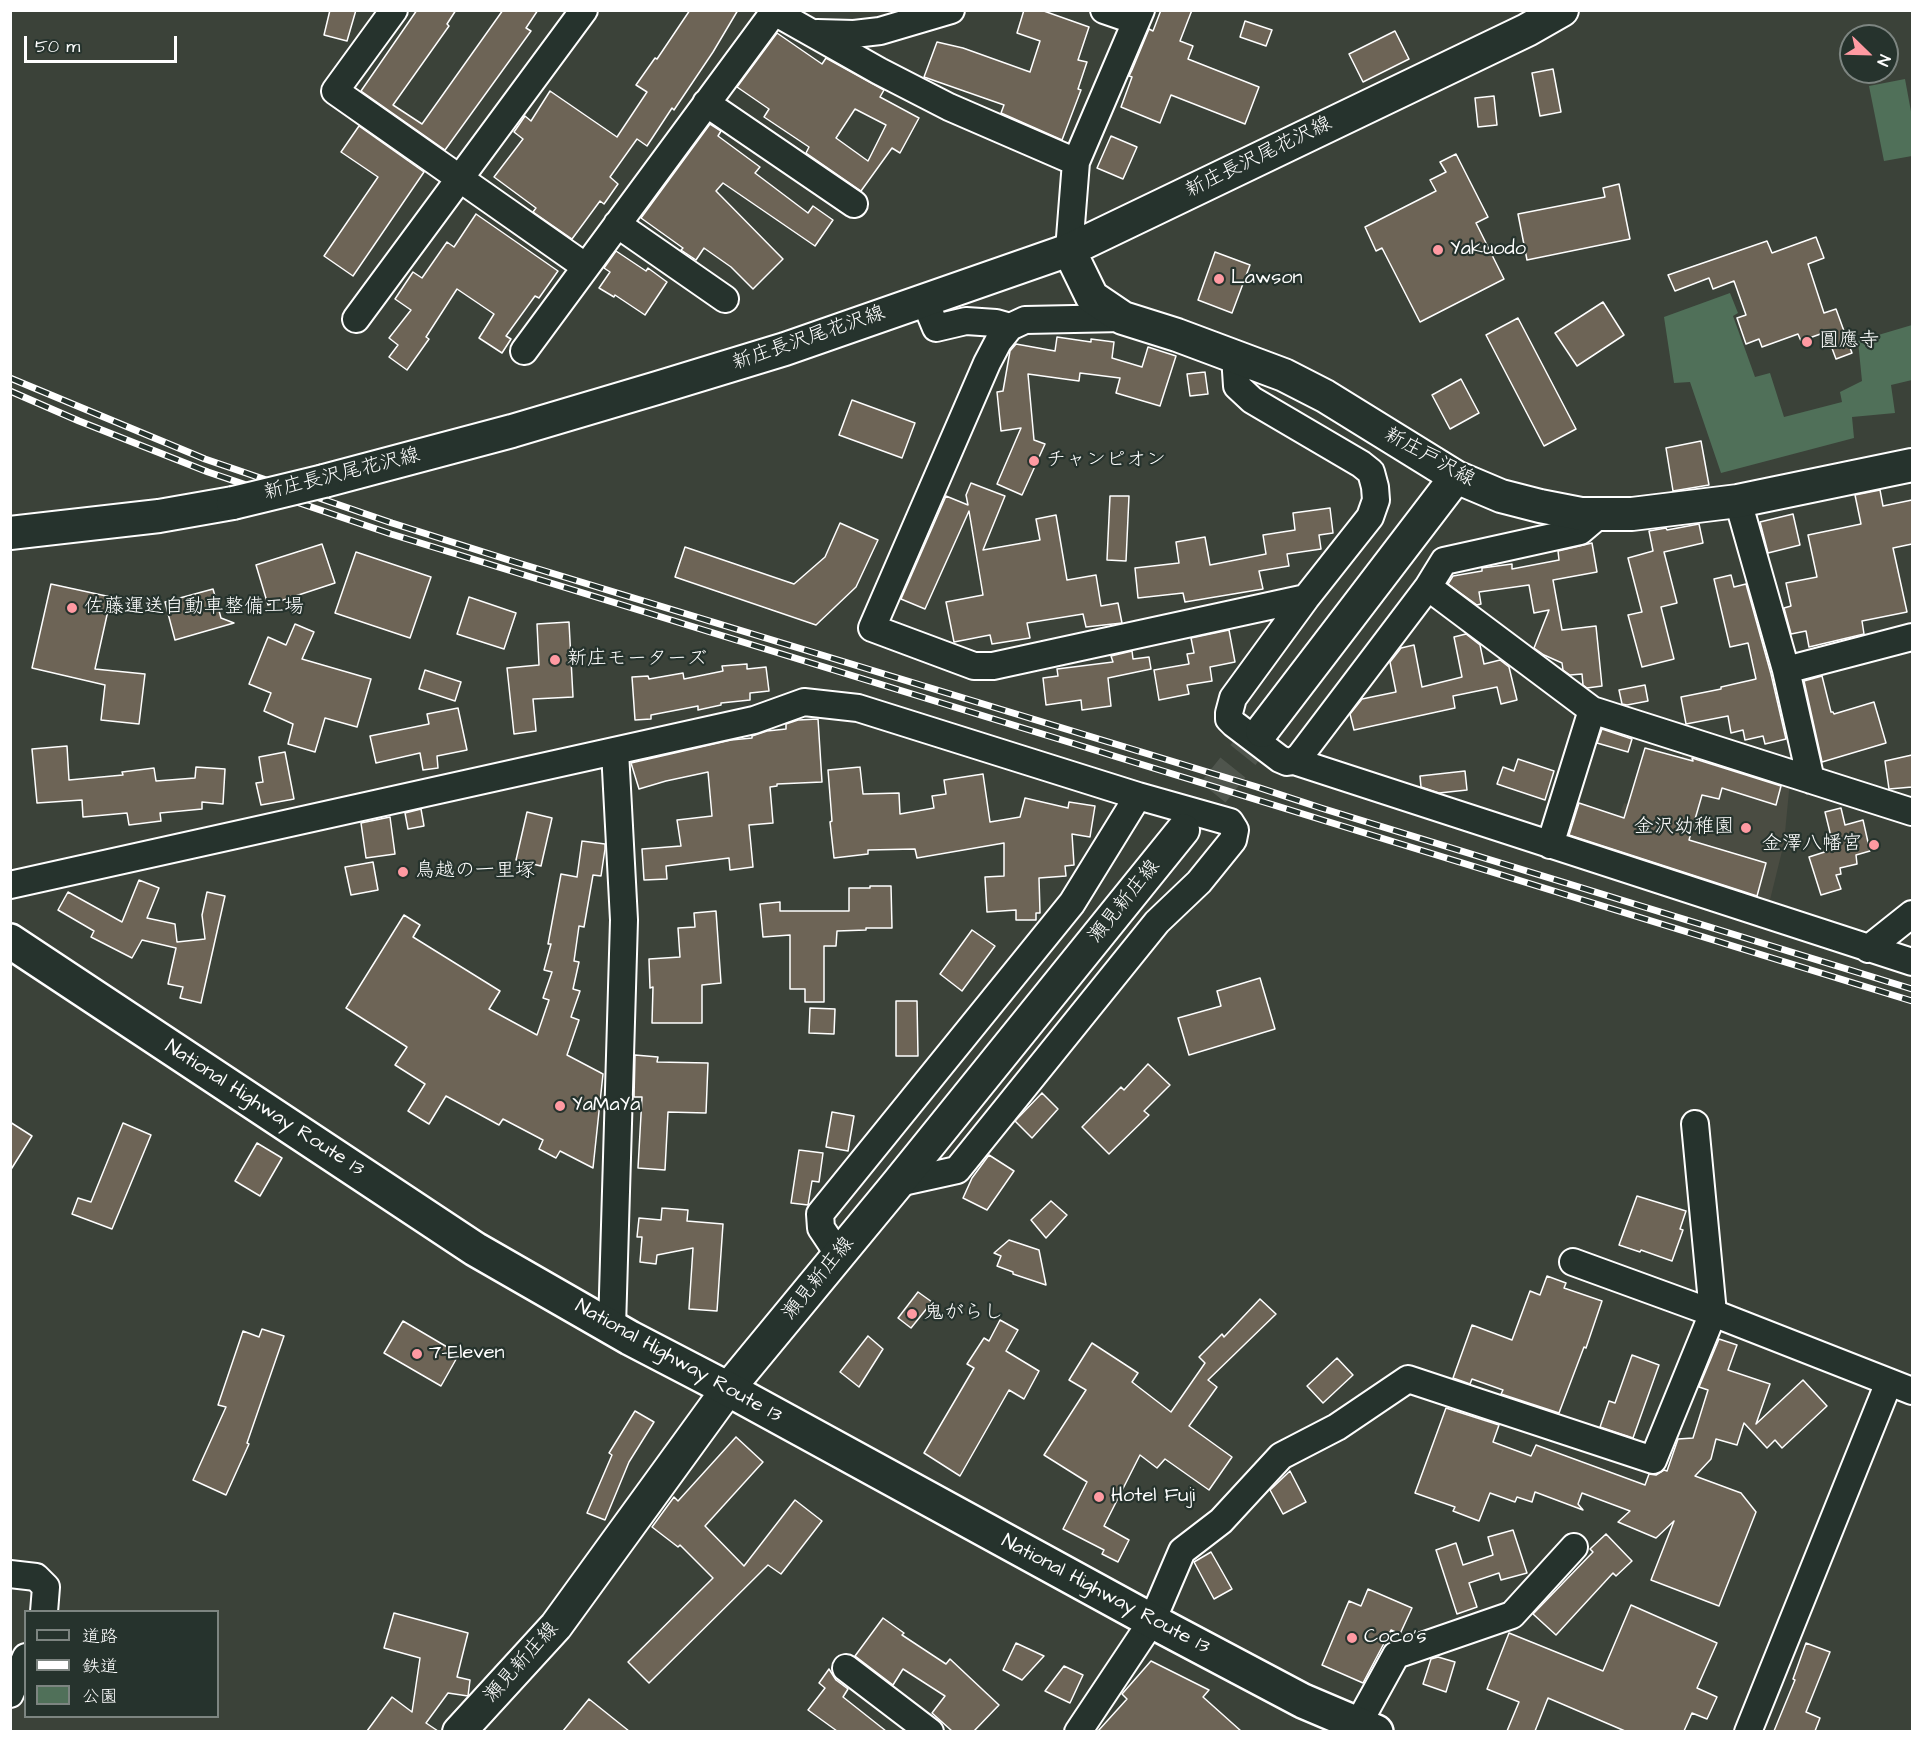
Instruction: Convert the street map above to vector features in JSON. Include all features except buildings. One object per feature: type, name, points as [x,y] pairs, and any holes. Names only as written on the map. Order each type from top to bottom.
[{"type":"highway","name":"National Highway Route 13","points":[[10,941],[475,1249],[612,1327],[1152,1621],[1303,1701],[1367,1728]]},
{"type":"main road","name":"新庄長沢尾花沢線","points":[[10,533],[159,516],[233,503],[512,431],[785,349],[1069,250],[1527,30],[1562,10]]},
{"type":"main road","name":"新庄戸沢線","points":[[1069,250],[1092,297],[1123,318],[1284,375],[1325,396],[1456,477],[1500,496],[1581,514],[1632,514],[1738,501],[1912,465]]},
{"type":"main road","points":[[1262,731],[1456,477]]},
{"type":"main road","name":"瀬見新庄線","points":[[459,1731],[556,1626],[729,1389],[1183,830]]},
{"type":"street","points":[[393,10],[335,90],[586,267]]},
{"type":"street","points":[[356,319],[584,10]]},
{"type":"street","points":[[810,32],[854,34],[880,31],[920,15],[951,10]]},
{"type":"street","points":[[1069,250],[1076,162],[1138,16],[1104,10]]},
{"type":"street","points":[[524,351],[773,11],[949,107],[1076,162]]},
{"type":"street","points":[[706,103],[854,204]]},
{"type":"street","points":[[617,224],[725,298]]},
{"type":"street","points":[[924,299],[936,328],[966,321],[996,323],[1010,327]]},
{"type":"street","points":[[1123,318],[1025,320],[1010,327],[998,342],[987,363],[872,628],[974,666],[993,666],[1306,598]]},
{"type":"street","points":[[1235,356],[1237,386],[1252,400],[1371,472],[1376,500],[1370,517],[1306,598],[1233,698],[1228,713],[1229,719],[1234,724],[1287,762],[1294,761],[1912,962]]},
{"type":"street","points":[[1738,501],[1785,670],[1811,780]]},
{"type":"street","points":[[1294,761],[1428,587],[1444,561],[1580,531],[1600,514]]},
{"type":"street","points":[[1428,587],[1592,710],[1912,812]]},
{"type":"street","points":[[1785,670],[1912,637]]},
{"type":"street","points":[[10,885],[754,720],[804,702],[858,708],[1138,796],[1230,822],[1235,830],[1233,840],[1199,882],[1157,922],[957,1170],[898,1183]]},
{"type":"street","points":[[1550,845],[1592,710]]},
{"type":"street","points":[[612,1327],[624,920],[615,750]]},
{"type":"street","points":[[839,1255],[821,1228],[820,1214],[1072,903],[1138,796]]},
{"type":"street","points":[[1868,949],[1912,914]]},
{"type":"street","points":[[1078,1731],[1152,1621],[1182,1551],[1221,1521],[1281,1456],[1336,1427],[1408,1379],[1653,1460],[1713,1313],[1695,1124]]},
{"type":"street","points":[[1573,1262],[1713,1313],[1901,1387],[1748,1731]]},
{"type":"street","points":[[1367,1728],[1396,1655],[1512,1615],[1574,1547]]},
{"type":"street","points":[[10,1574],[36,1577],[46,1587],[44,1610]]},
{"type":"street","points":[[10,1694],[24,1662]]},
{"type":"street","points":[[846,1668],[930,1731]]},
{"type":"shaded area","points":[[1684,749],[1790,781],[1784,843],[1768,908],[1604,856],[1624,803],[1664,818]]},
{"type":"green space","points":[[1905,79],[1912,117],[1912,156],[1884,161],[1869,86],[1899,84],[1899,80]]},
{"type":"green space","points":[[1730,293],[1738,313],[1733,316],[1755,377],[1770,373],[1784,417],[1842,402],[1840,392],[1862,381],[1858,341],[1912,325],[1912,380],[1891,385],[1895,413],[1852,417],[1854,438],[1721,473],[1690,382],[1674,383],[1664,317]]},
{"type":"tunnel","points":[[1183,830],[1262,731]]},
{"type":"railway","points":[[10,378],[205,459],[392,523],[1912,989]]},
{"type":"railway","points":[[10,391],[208,472],[391,534],[1912,1001]]},
{"type":"place","name":"Yakuodo","points":[[1438,250]]},
{"type":"place","name":"Lawson","points":[[1219,279]]},
{"type":"place","name":"圓應寺","points":[[1807,342]]},
{"type":"place","name":"チャンピオン","points":[[1034,461]]},
{"type":"place","name":"佐藤運送自動車整備工場","points":[[72,608]]},
{"type":"place","name":"新庄モーターズ","points":[[555,660]]},
{"type":"place","name":"金沢幼稚園","points":[[1746,828]]},
{"type":"place","name":"金澤八幡宮","points":[[1874,845]]},
{"type":"place","name":"鳥越の一里塚","points":[[403,872]]},
{"type":"place","name":"YaMaYa","points":[[560,1106]]},
{"type":"place","name":"鬼がらし","points":[[912,1314]]},
{"type":"place","name":"7-Eleven","points":[[417,1354]]},
{"type":"place","name":"Hotel Fuji","points":[[1099,1497]]},
{"type":"place","name":"Coco's","points":[[1352,1638]]}]
